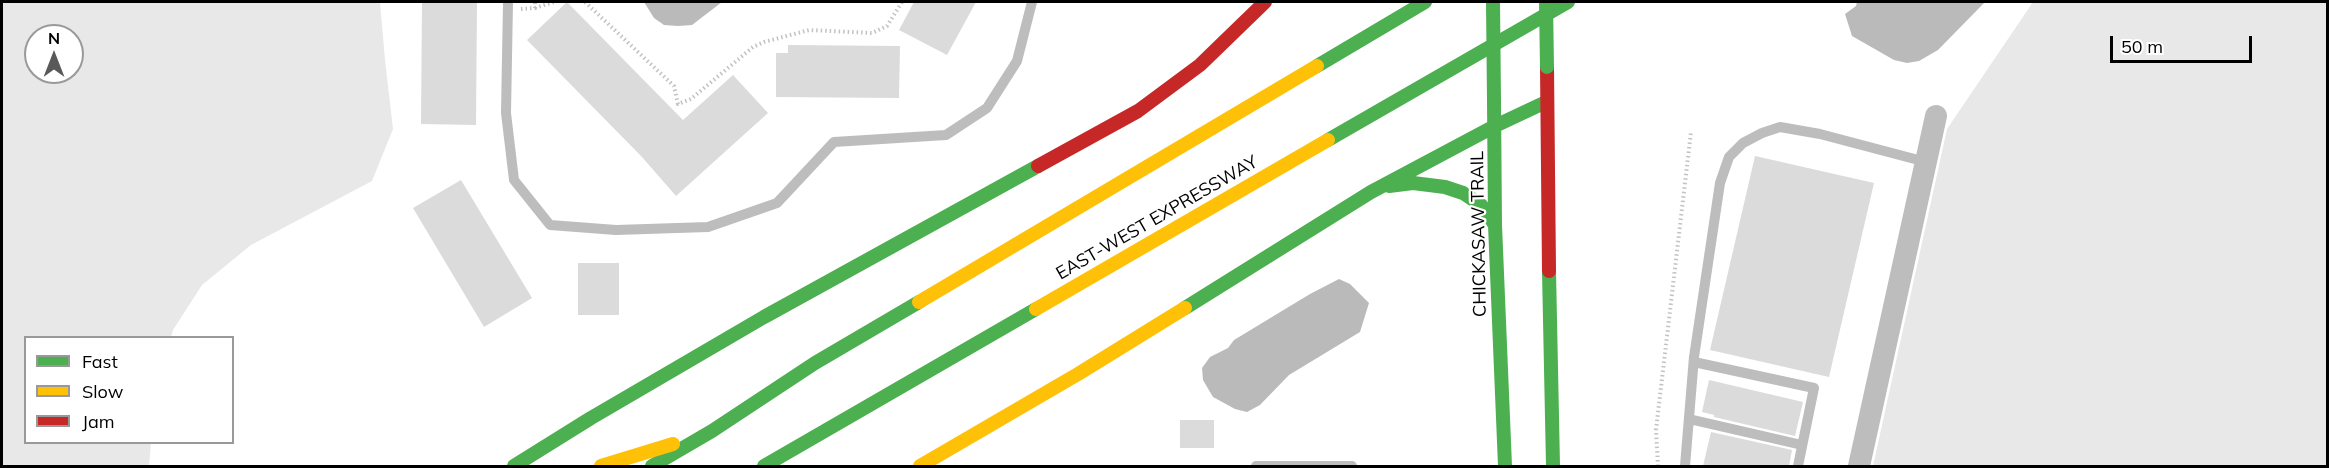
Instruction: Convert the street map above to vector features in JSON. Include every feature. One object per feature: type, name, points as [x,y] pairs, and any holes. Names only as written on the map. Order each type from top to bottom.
[{"type":"main road","points":[[514,466],[591,418],[764,317],[1138,111],[1200,65],[1265,2]]},
{"type":"main road","points":[[652,466],[712,431],[815,363],[1425,2]]},
{"type":"main road","name":"CHICKASAW TRAIL","points":[[1493,2],[1495,225],[1505,466]]},
{"type":"main road","points":[[1546,2],[1553,466]]},
{"type":"main road","name":"EAST-WEST EXPRESSWAY","points":[[764,466],[1568,2]]},
{"type":"main road","points":[[920,466],[1078,375],[1382,187],[1495,126],[1546,102]]},
{"type":"main road","points":[[1382,187],[1413,183],[1445,187],[1463,193],[1481,205],[1495,225]]},
{"type":"main road","points":[[601,466],[712,431]]},
{"type":"street","points":[[1859,466],[1936,116]]},
{"type":"lane","points":[[508,5],[506,113],[514,180],[550,225],[616,230],[708,226],[777,203],[834,142],[946,135],[987,108],[1017,61],[1032,2]]},
{"type":"lane","points":[[1685,466],[1694,362],[1720,183],[1729,157],[1743,142],[1780,128],[1820,134],[1926,162]]},
{"type":"lane","points":[[1694,362],[1814,388],[1798,466]]},
{"type":"lane","points":[[1689,419],[1802,445]]},
{"type":"lane","points":[[1256,466],[1352,466]]},
{"type":"path","points":[[535,8],[536,2]]},
{"type":"path","points":[[508,5],[535,8],[554,2]]},
{"type":"path","points":[[585,2],[674,86],[678,104],[691,99],[753,48],[764,42],[809,30],[872,33],[887,26],[902,2]]},
{"type":"path","points":[[1658,466],[1656,430],[1691,132]]},
{"type":"shaded area","points":[[2,2],[380,2],[393,129],[372,181],[251,245],[202,285],[171,336],[24,336],[24,444],[151,444],[149,466],[2,466]]},
{"type":"shaded area","points":[[644,2],[722,2],[692,25],[678,26],[664,25],[654,18]]},
{"type":"shaded area","points":[[1857,2],[1985,2],[1938,50],[1919,61],[1907,63],[1894,60],[1852,36],[1845,14],[1856,6]]},
{"type":"shaded area","points":[[2033,2],[2327,2],[2327,466],[1873,466],[1947,129]]},
{"type":"shaded area","points":[[1339,279],[1350,284],[1369,303],[1360,332],[1289,375],[1260,405],[1247,412],[1235,409],[1213,397],[1203,380],[1202,368],[1210,357],[1228,348],[1234,340],[1310,294]]},
{"type":"building","points":[[422,2],[477,2],[476,125],[421,124]]},
{"type":"building","points":[[567,2],[683,120],[733,75],[768,113],[676,196],[642,157],[527,40]]},
{"type":"building","points":[[914,2],[976,2],[947,55],[899,30]]},
{"type":"building","points":[[788,45],[900,46],[899,98],[776,97],[776,53],[788,53]]},
{"type":"building","points":[[1755,156],[1874,183],[1829,377],[1710,350]]},
{"type":"building","points":[[461,180],[532,298],[484,327],[413,208]]},
{"type":"building","points":[[578,263],[619,263],[619,315],[578,315]]},
{"type":"building","points":[[1709,380],[1803,402],[1795,436],[1714,417],[1714,415],[1702,412]]},
{"type":"building","points":[[1180,420],[1214,420],[1214,448],[1180,448]]},
{"type":"building","points":[[1711,432],[1792,450],[1789,466],[1703,466]]},
{"type":"traffic: fast","points":[[1317,66],[1425,2]]},
{"type":"traffic: fast","points":[[1493,2],[1494,101]]},
{"type":"traffic: fast","points":[[1546,2],[1547,67]]},
{"type":"traffic: fast","points":[[1328,140],[1568,2]]},
{"type":"traffic: fast","points":[[1494,102],[1495,225],[1505,466]]},
{"type":"traffic: fast","points":[[1185,308],[1371,192],[1495,126],[1546,102]]},
{"type":"traffic: fast","points":[[514,466],[591,418],[764,317],[1038,166]]},
{"type":"traffic: fast","points":[[1389,186],[1413,183],[1445,187],[1463,193],[1481,205],[1495,225]]},
{"type":"traffic: fast","points":[[1549,271],[1553,466]]},
{"type":"traffic: fast","points":[[652,466],[712,431],[815,363],[919,302]]},
{"type":"traffic: fast","points":[[764,466],[1036,309]]},
{"type":"traffic: slow","points":[[919,302],[1317,66]]},
{"type":"traffic: slow","points":[[1036,309],[1328,140]]},
{"type":"traffic: slow","points":[[920,466],[1078,374],[1185,308]]},
{"type":"traffic: slow","points":[[601,466],[673,444]]},
{"type":"traffic: jam","points":[[1038,166],[1138,111],[1200,65],[1265,2]]},
{"type":"traffic: jam","points":[[1547,67],[1549,271]]}]
